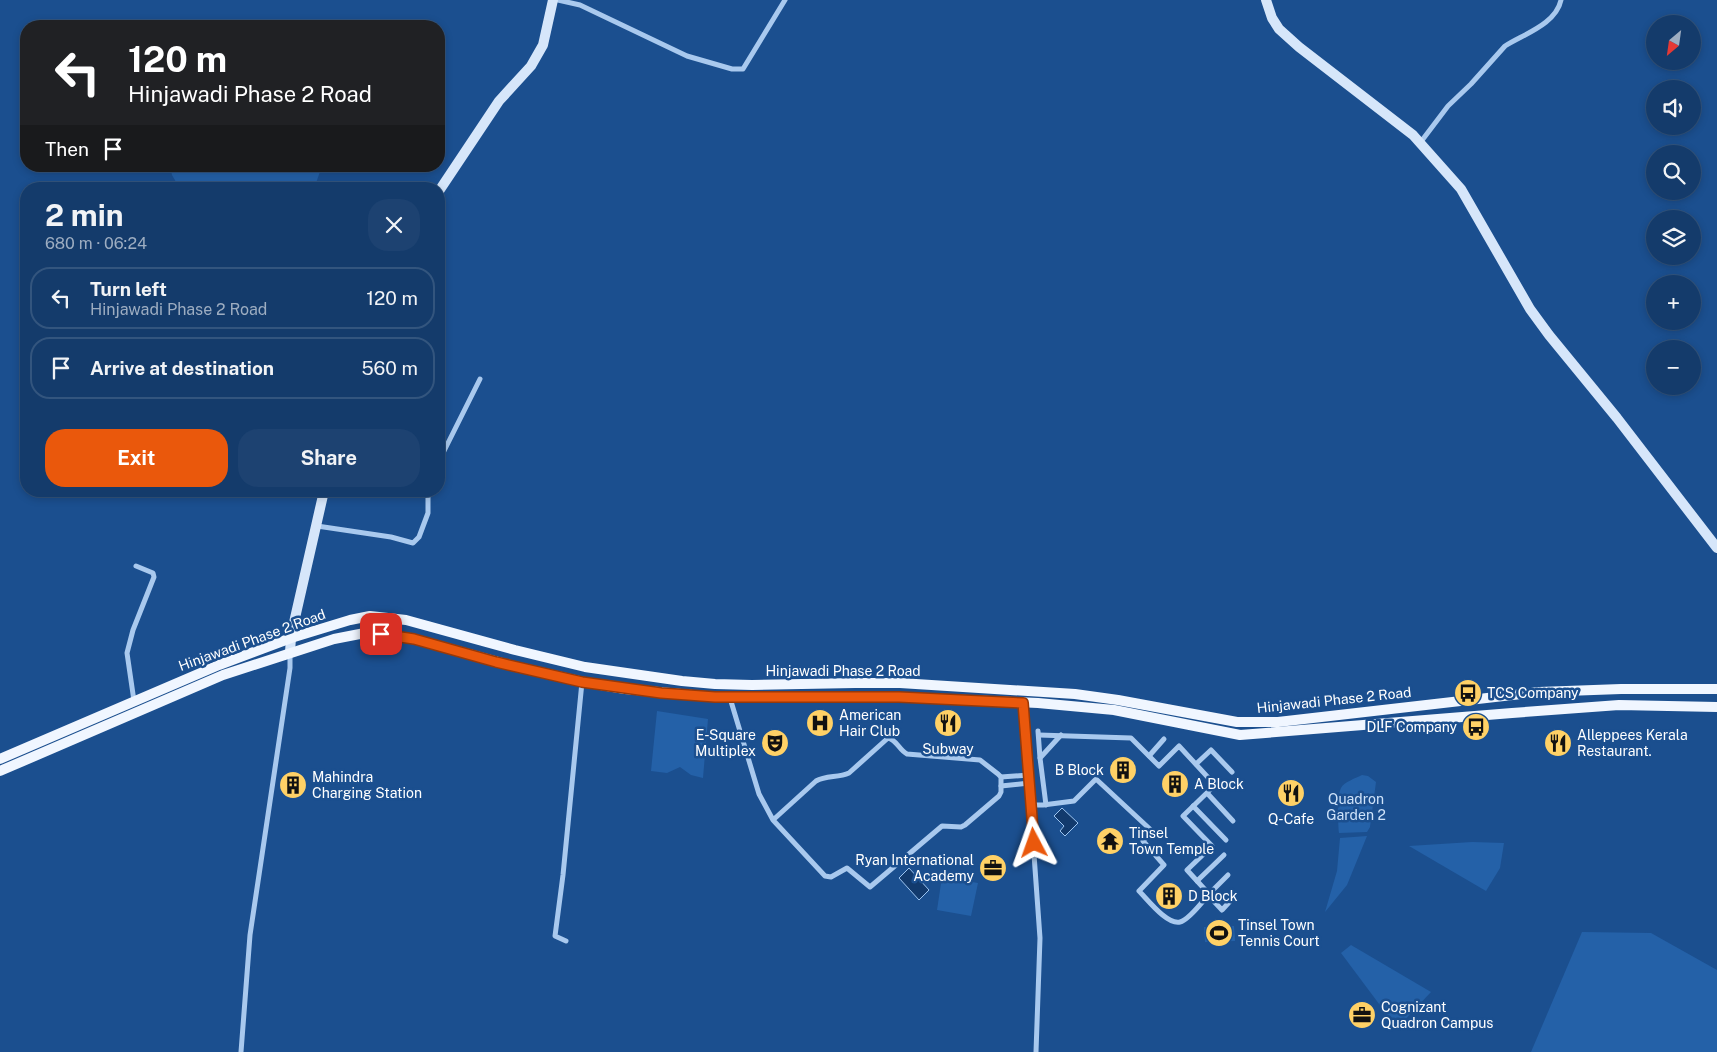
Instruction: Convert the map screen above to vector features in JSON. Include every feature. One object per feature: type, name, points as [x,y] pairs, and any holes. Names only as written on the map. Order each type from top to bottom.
[{"type":"main road","name":"Hinjawadi Phase 2 Road","points":[[0,759],[134,701],[291,638],[350,620],[370,616],[406,620],[585,667],[682,681],[716,684],[891,683],[1022,691],[1091,696],[1217,719],[1258,722],[1288,721],[1548,692],[1621,689],[1717,689]]},
{"type":"main road","name":"Hinjawadi Phase 2 Road","points":[[0,770],[223,675],[334,639],[370,632],[414,639],[496,662],[582,682],[661,693],[730,697],[899,697],[1023,703],[1114,710],[1228,734],[1253,735],[1512,712],[1619,706],[1717,707]]},
{"type":"main road","points":[[582,682],[585,667]]},
{"type":"street","points":[[445,182],[499,100],[531,66],[543,45],[553,0]]},
{"type":"street","points":[[558,0],[580,5],[687,56],[732,70],[744,69],[785,0]]},
{"type":"street","points":[[1266,0],[1272,18],[1280,29],[1299,47],[1413,135],[1461,189],[1526,302],[1549,336],[1617,418],[1717,548]]},
{"type":"street","points":[[1420,143],[1448,106],[1471,84],[1499,51],[1554,16],[1561,0]]},
{"type":"street","points":[[445,449],[480,379]]},
{"type":"street","points":[[241,1052],[250,935],[290,668],[291,638],[323,497]]},
{"type":"street","points":[[317,526],[391,537],[413,543],[419,537],[428,512],[428,497]]},
{"type":"street","points":[[134,701],[127,653],[154,577],[153,574],[136,566]]},
{"type":"street","points":[[566,941],[555,936],[563,875],[582,682]]},
{"type":"street","points":[[1022,691],[1040,938],[1036,1052]]},
{"type":"street","points":[[730,697],[759,794],[772,820],[825,876],[831,877],[846,868],[869,888],[939,828],[944,826],[961,827],[965,825],[999,796],[1002,786],[998,774],[980,760],[907,754],[894,741],[888,738],[849,773],[825,777],[816,781],[772,820]]},
{"type":"street","points":[[1046,805],[1038,733],[1131,738],[1159,766],[1179,746],[1215,784],[1183,816],[1212,846],[1187,870],[1222,910],[1232,898]]},
{"type":"street","points":[[1040,758],[1061,735]]},
{"type":"street","points":[[1149,756],[1164,740]]},
{"type":"street","points":[[1196,764],[1211,750],[1232,772]]},
{"type":"street","points":[[1000,777],[1028,775]]},
{"type":"street","points":[[1031,805],[1046,805],[1074,800],[1096,779],[1152,831],[1143,841],[1164,866],[1140,892],[1169,921],[1180,922],[1188,917],[1228,875]]},
{"type":"street","points":[[1002,786],[1029,783]]},
{"type":"street","points":[[1207,793],[1234,821]]},
{"type":"street","points":[[1193,806],[1226,840]]},
{"type":"street","points":[[1197,881],[1224,855]]},
{"type":"green space","points":[[171,172],[320,172],[316,182],[176,182]]},
{"type":"green space","points":[[657,711],[708,719],[703,778],[691,775],[680,767],[667,773],[651,771]]},
{"type":"green space","name":"Quadron Garden 2","points":[[1362,775],[1368,776],[1376,782],[1370,827],[1367,832],[1339,833],[1338,803],[1341,788],[1347,782]]},
{"type":"green space","points":[[1367,836],[1347,885],[1325,912],[1337,871],[1340,838]]},
{"type":"green space","points":[[1472,842],[1504,843],[1500,868],[1486,891],[1409,846]]},
{"type":"green space","points":[[942,877],[978,883],[971,916],[937,910]]},
{"type":"green space","name":"Tinsel Town Tennis Court","points":[[1234,926],[1235,941],[1205,942],[1204,927]]},
{"type":"green space","points":[[1582,932],[1651,933],[1717,970],[1717,1052],[1531,1052]]},
{"type":"green space","points":[[1351,945],[1431,992],[1397,1028],[1341,953]]},
{"type":"shaded area","points":[[1062,808],[1078,823],[1065,836],[1060,831],[1064,826],[1054,816]]},
{"type":"shaded area","points":[[909,868],[929,890],[919,900],[899,878]]},
{"type":"place","name":"TCS Company","points":[[1468,693]]},
{"type":"place","name":"American Hair Club","points":[[820,723]]},
{"type":"place","name":"Subway","points":[[948,723]]},
{"type":"place","name":"DLF Company","points":[[1476,727]]},
{"type":"place","name":"E-Square Multiplex","points":[[775,743]]},
{"type":"place","name":"Alleppees Kerala Restaurant.","points":[[1558,743]]},
{"type":"place","name":"B Block","points":[[1123,770]]},
{"type":"place","name":"A Block","points":[[1175,784]]},
{"type":"place","name":"Mahindra Charging Station","points":[[293,785]]},
{"type":"place","name":"Q-Cafe","points":[[1291,793]]},
{"type":"place","name":"Tinsel Town Temple","points":[[1110,841]]},
{"type":"place","name":"Ryan International Academy","points":[[993,868]]},
{"type":"place","name":"D Block","points":[[1169,896]]},
{"type":"place","name":"Tinsel Town Tennis Court","points":[[1219,933]]},
{"type":"place","name":"Cognizant Quadron Campus","points":[[1362,1015]]},
{"type":"route","points":[[381,634],[414,639],[496,662],[582,682],[661,693],[715,697],[899,697],[1023,703],[1034,843]]}]
